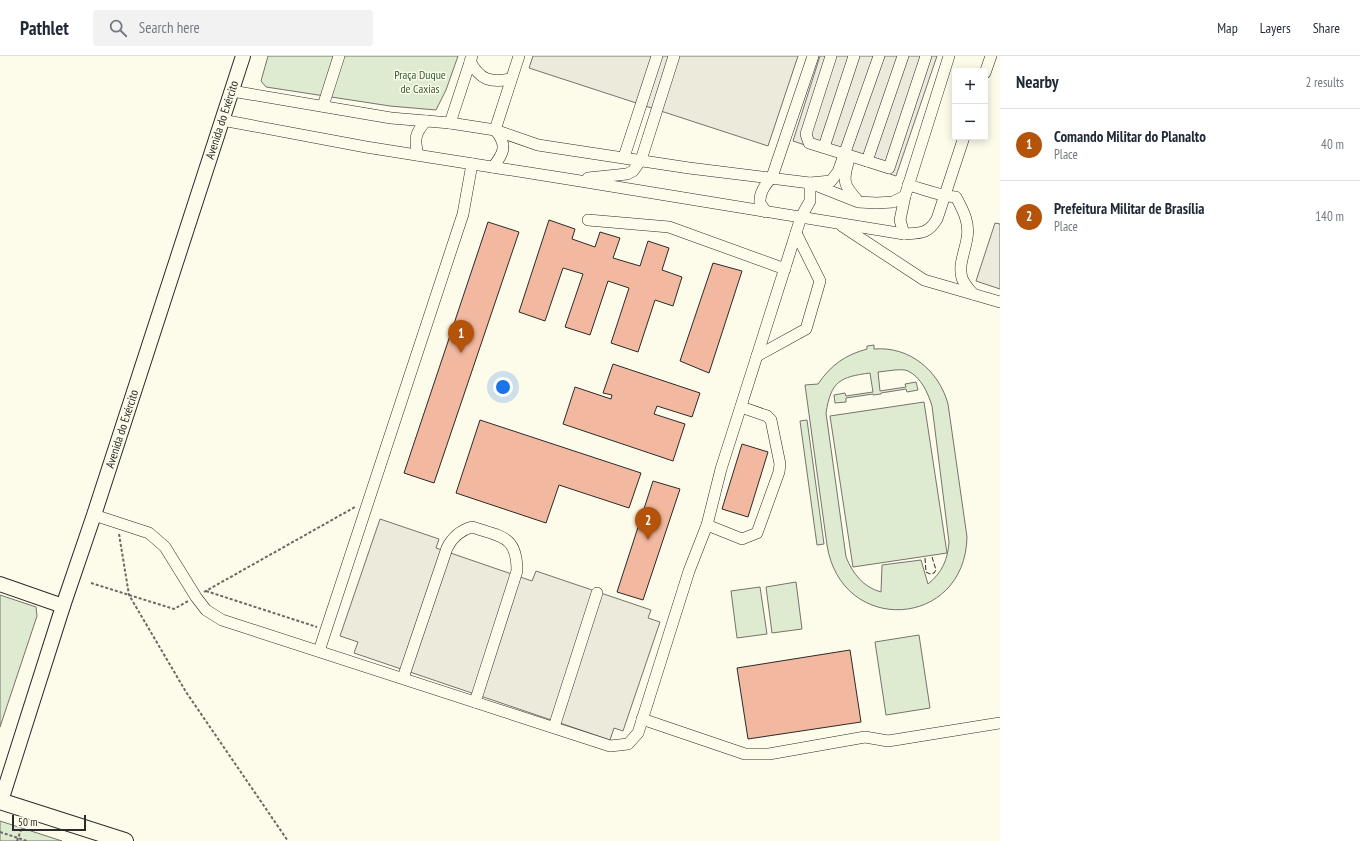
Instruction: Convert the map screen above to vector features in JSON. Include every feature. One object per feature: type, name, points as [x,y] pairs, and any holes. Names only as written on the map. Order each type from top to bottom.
[{"type":"highway","points":[[1,801],[125,841]]},
{"type":"main road","name":"Avenida do Exército","points":[[1,801],[63,606],[232,91],[242,56]]},
{"type":"main road","points":[[0,584],[63,606]]},
{"type":"street","points":[[323,106],[339,56]]},
{"type":"street","points":[[495,130],[519,56]]},
{"type":"street","points":[[624,158],[657,56]]},
{"type":"street","points":[[568,178],[627,174],[633,171],[641,160],[674,56]]},
{"type":"street","points":[[766,212],[760,203],[760,197],[766,184],[772,177],[813,56]]},
{"type":"street","points":[[831,56],[806,134],[809,143],[889,168],[926,56]]},
{"type":"street","points":[[824,147],[854,56]]},
{"type":"street","points":[[858,202],[847,188],[844,175],[848,155],[879,56]]},
{"type":"street","points":[[867,161],[903,56]]},
{"type":"street","points":[[904,234],[900,220],[906,191],[949,56]]},
{"type":"street","points":[[987,68],[991,56]]},
{"type":"street","points":[[471,58],[476,72],[487,80],[499,82],[511,79]]},
{"type":"street","points":[[450,123],[471,58]]},
{"type":"street","points":[[232,91],[391,118],[450,123],[495,130],[538,145],[689,168],[772,177],[810,183],[858,202],[893,202],[906,191],[927,190],[944,196],[956,197],[964,210],[968,237],[961,264],[962,279],[973,294]]},
{"type":"street","points":[[222,120],[418,156],[568,178],[904,234],[923,232],[932,228],[937,219],[963,140]]},
{"type":"street","points":[[418,156],[415,143],[418,130],[426,121]]},
{"type":"street","points":[[493,168],[501,157],[503,151],[501,137],[495,130]]},
{"type":"street","points":[[810,183],[831,181],[848,155]]},
{"type":"street","points":[[319,651],[463,214],[472,164]]},
{"type":"street","points":[[94,515],[149,533],[165,547],[196,597],[206,610],[222,620],[610,746],[628,744],[638,733],[689,571],[707,525],[721,470],[784,268],[801,217],[810,201],[810,183]]},
{"type":"street","points":[[588,220],[668,227],[784,268]]},
{"type":"street","points":[[837,223],[924,280],[1000,302]]},
{"type":"street","points":[[757,356],[806,329],[820,281],[796,233]]},
{"type":"street","points":[[707,525],[742,539],[757,533],[779,472],[780,464],[772,420],[767,416],[741,407]]},
{"type":"street","points":[[403,678],[446,548],[451,539],[466,529],[472,527],[506,539],[512,546],[517,557],[517,571],[475,702]]},
{"type":"street","points":[[554,727],[597,593]]},
{"type":"street","points":[[642,719],[746,754],[769,754],[866,737],[888,741],[1000,723]]},
{"type":"path","points":[[201,593],[360,505]]},
{"type":"path","points":[[117,523],[129,595],[186,692],[288,841]]},
{"type":"path","points":[[91,583],[174,609],[188,601]]},
{"type":"path","points":[[206,591],[326,630]]},
{"type":"path","points":[[17,841],[21,830]]},
{"type":"path","points":[[0,832],[27,841]]},
{"type":"green space","name":"Praça Duque de Caxias","points":[[268,56],[458,56],[446,90],[436,110],[390,106],[266,87],[261,81]]},
{"type":"green space","points":[[874,345],[874,349],[887,349],[911,356],[930,371],[944,392],[948,404],[967,537],[961,567],[946,590],[926,604],[902,610],[877,607],[854,595],[837,575],[827,545],[805,385],[818,384],[833,366],[852,354],[867,349],[867,346]],"holes":[[[906,370],[917,377],[926,391],[932,406],[949,542],[946,560],[941,570],[928,584],[921,560],[882,565],[881,592],[869,587],[859,579],[846,557],[826,413],[828,402],[834,387],[839,382],[851,376],[870,373],[873,392],[846,396],[845,393],[834,395],[835,403],[846,402],[846,398],[881,394],[906,389],[907,392],[918,390],[916,382],[905,384],[906,387],[880,391],[878,372]]]},
{"type":"green space","points":[[924,402],[947,553],[853,567],[830,416]]},
{"type":"green space","points":[[807,420],[824,544],[817,545],[800,421]]},
{"type":"green space","points":[[796,582],[802,629],[772,633],[766,587]]},
{"type":"green space","points":[[760,587],[767,634],[737,638],[731,591]]},
{"type":"green space","points":[[0,595],[36,607],[37,616],[0,727]]},
{"type":"green space","points":[[919,635],[930,708],[886,715],[875,642]]},
{"type":"green space","points":[[0,821],[62,841],[0,841]]},
{"type":"shaded area","points":[[533,56],[798,56],[768,146],[529,68]]},
{"type":"shaded area","points":[[820,56],[937,56],[896,176],[793,141]]},
{"type":"shaded area","points":[[995,223],[1000,224],[1000,289],[976,281]]},
{"type":"shaded area","points":[[380,519],[439,539],[436,548],[532,581],[536,571],[651,610],[648,618],[660,622],[623,731],[614,728],[610,740],[354,653],[358,642],[340,636]]},
{"type":"building","points":[[549,220],[575,229],[572,239],[595,247],[600,232],[620,238],[613,258],[640,266],[648,241],[669,248],[662,270],[682,277],[673,306],[655,300],[638,352],[611,343],[629,288],[608,281],[590,335],[565,327],[583,274],[563,268],[545,321],[519,312]]},
{"type":"building","points":[[488,222],[519,232],[434,483],[404,473]]},
{"type":"building","points":[[713,263],[742,271],[709,373],[680,361]]},
{"type":"building","points":[[613,364],[700,393],[692,417],[657,406],[654,414],[685,424],[673,461],[563,424],[575,387],[611,399],[612,395],[603,393]]},
{"type":"building","points":[[480,420],[641,473],[629,508],[559,485],[546,523],[456,493]]},
{"type":"building","points":[[742,444],[768,452],[748,517],[722,509]]},
{"type":"building","points":[[653,481],[680,489],[643,600],[617,592]]},
{"type":"building","points":[[850,650],[861,722],[748,739],[737,668]]},
{"type":"fence","points":[[925,558],[926,572],[930,574],[934,573],[936,570],[932,557]]},
{"type":"place","name":"Comando Militar do Planalto","points":[[461,353]]},
{"type":"place","name":"Prefeitura Militar de Brasília","points":[[648,540]]}]
